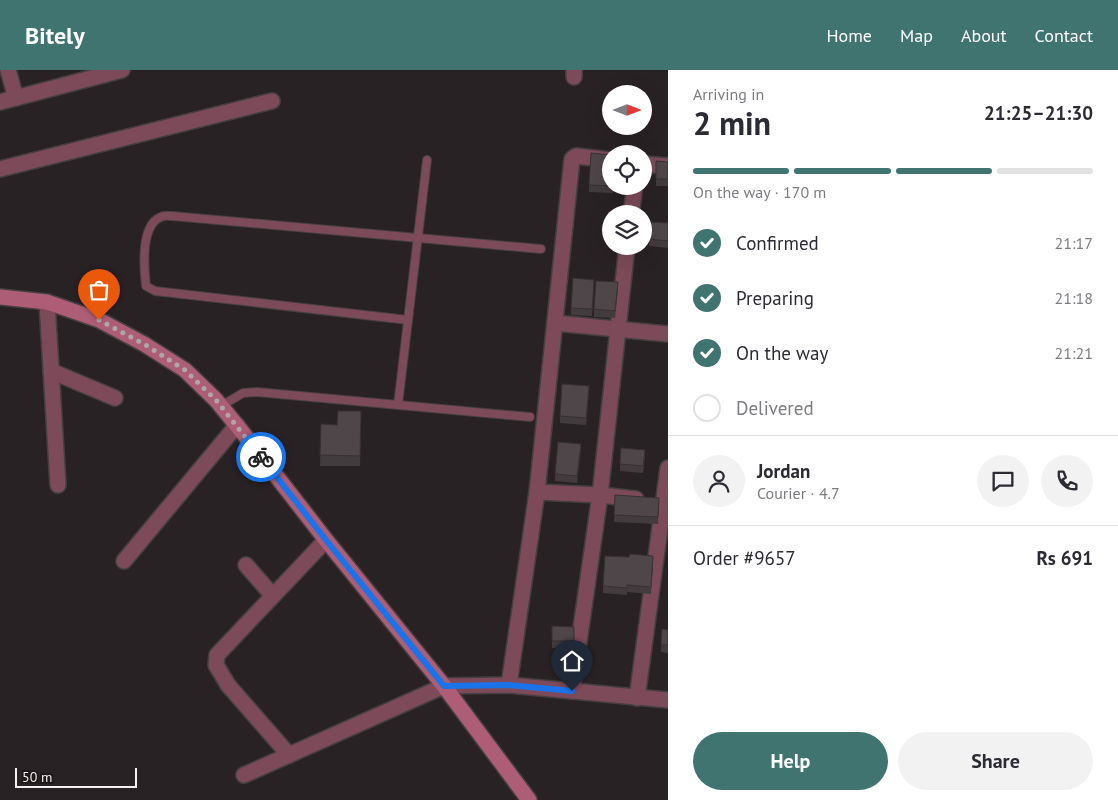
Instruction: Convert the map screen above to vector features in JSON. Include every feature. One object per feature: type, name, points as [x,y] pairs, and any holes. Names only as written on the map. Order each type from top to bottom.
[{"type":"street","points":[[8,70],[16,98]]},
{"type":"street","points":[[0,102],[122,70]]},
{"type":"street","points":[[0,169],[272,101]]},
{"type":"street","points":[[508,685],[537,492],[572,159],[576,156],[602,159]]},
{"type":"street","points":[[652,165],[668,166]]},
{"type":"street","points":[[572,691],[600,495],[627,255]]},
{"type":"street","points":[[0,297],[47,302],[99,320],[144,344],[185,370],[237,425],[326,540],[444,686],[529,800]]},
{"type":"street","points":[[47,302],[58,485]]},
{"type":"street","points":[[555,323],[668,334]]},
{"type":"street","points":[[51,371],[115,398]]},
{"type":"street","points":[[124,561],[237,425]]},
{"type":"street","points":[[638,698],[666,502],[668,468]]},
{"type":"street","points":[[537,492],[600,495],[666,502]]},
{"type":"street","points":[[289,755],[228,685],[216,665],[217,655],[326,540]]},
{"type":"street","points":[[246,565],[273,596]]},
{"type":"street","points":[[244,775],[444,686],[508,685],[668,700]]},
{"type":"lane","points":[[398,406],[426,160]]},
{"type":"lane","points":[[408,320],[155,291],[146,286],[144,265],[148,230],[160,217],[172,216],[541,248]]},
{"type":"lane","points":[[220,406],[243,393],[258,392],[530,417]]},
{"type":"building","points":[[591,153],[602,154],[602,186],[589,185]]},
{"type":"building","points":[[656,161],[668,162],[668,179],[656,179]]},
{"type":"building","points":[[652,222],[668,223],[668,241],[652,239]]},
{"type":"building","points":[[573,278],[594,280],[592,309],[571,308]]},
{"type":"building","points":[[596,281],[618,282],[615,311],[594,309]]},
{"type":"building","points":[[562,384],[589,386],[586,418],[560,416]]},
{"type":"building","points":[[338,411],[361,411],[360,456],[320,455],[321,424],[337,425]]},
{"type":"building","points":[[558,442],[581,444],[577,476],[555,474]]},
{"type":"building","points":[[621,448],[645,450],[643,466],[620,464]]},
{"type":"building","points":[[615,495],[659,498],[658,517],[614,515]]},
{"type":"building","points":[[630,554],[653,556],[651,587],[603,586],[605,556],[629,557]]},
{"type":"building","points":[[552,626],[574,627],[574,641],[552,641]]},
{"type":"building","points":[[662,629],[668,630],[668,645],[661,645]]},
{"type":"way so far","points":[[99,320],[144,344],[185,370],[216,400],[261,457]]},
{"type":"route","points":[[261,457],[444,686],[508,685],[572,691]]}]
